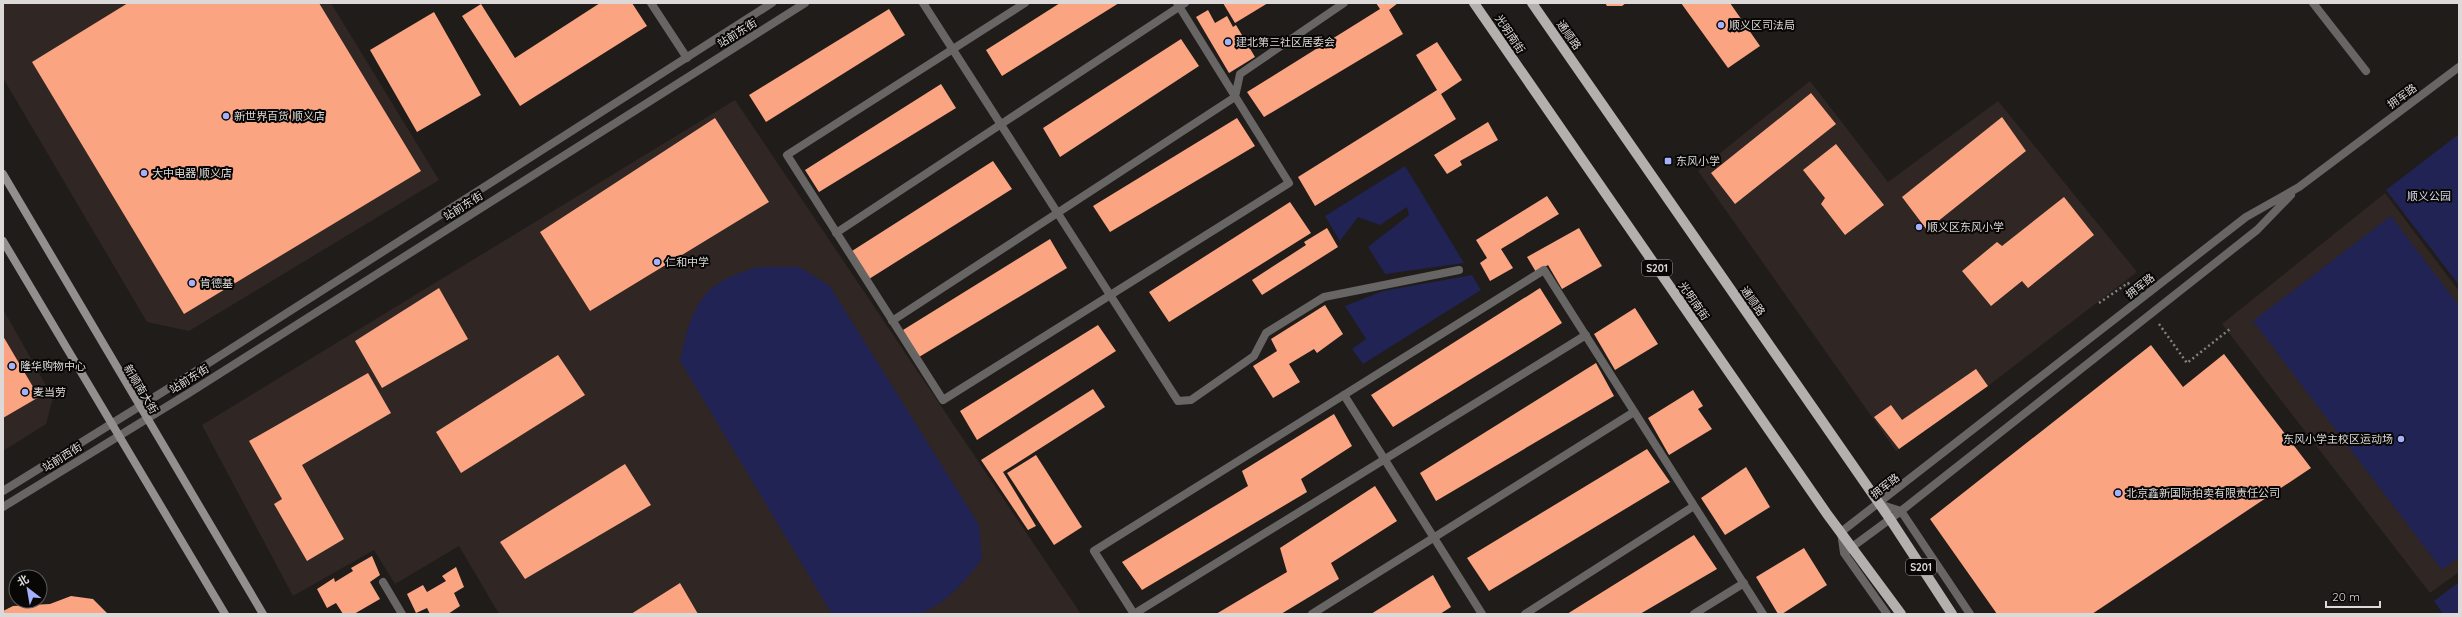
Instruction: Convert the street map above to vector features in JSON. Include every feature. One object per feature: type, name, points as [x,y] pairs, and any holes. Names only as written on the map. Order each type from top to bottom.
[{"type":"main road","name":"光明南街","points":[[1474,3],[1841,532]]},
{"type":"main road","name":"通顺路","points":[[1532,3],[1890,519],[1952,614]]},
{"type":"main road","name":"新顺南大街","points":[[3,174],[138,406],[263,614]]},
{"type":"main road","points":[[3,241],[225,614]]},
{"type":"main road","name":"S201","points":[[1841,532],[1847,550],[1901,614]]},
{"type":"street","points":[[651,3],[687,58]]},
{"type":"street","name":"站前东街","points":[[125,414],[182,380],[772,3]]},
{"type":"street","name":"站前东街","points":[[133,426],[805,3]]},
{"type":"street","points":[[923,3],[1178,401],[1191,400],[1254,356],[1266,333],[1324,297],[1459,270]]},
{"type":"street","points":[[836,233],[1181,4],[1235,97],[1289,183],[943,400],[892,321],[836,233],[787,155],[1025,3]]},
{"type":"street","points":[[892,321],[1235,97],[1240,74],[1344,3]]},
{"type":"street","points":[[2313,3],[2366,71]]},
{"type":"street","name":"拥军路","points":[[1841,532],[1879,504],[2246,217],[2299,187],[2459,67]]},
{"type":"street","points":[[1887,614],[1847,550],[1901,511],[2257,230],[2299,187]]},
{"type":"street","points":[[1586,335],[1134,614],[1094,551],[1544,270],[1586,335],[1694,506],[1744,583],[1763,614]]},
{"type":"street","points":[[1344,395],[1482,614]]},
{"type":"street","points":[[1312,614],[1634,412]]},
{"type":"street","name":"站前西街","points":[[3,491],[125,414]]},
{"type":"street","name":"站前西街","points":[[3,507],[133,426]]},
{"type":"street","points":[[1879,504],[1901,511],[1970,614]]},
{"type":"street","points":[[1525,614],[1694,506]]},
{"type":"street","points":[[383,582],[402,614]]},
{"type":"street","points":[[1694,614],[1744,583]]},
{"type":"path","points":[[2099,303],[2128,283],[2137,295]]},
{"type":"path","points":[[2155,320],[2187,363],[2230,329]]},
{"type":"shaded area","name":"新世界百货 顺义店","points":[[3,3],[331,3],[439,180],[189,331],[147,322],[3,78]]},
{"type":"shaded area","name":"顺义区东风小学","points":[[1810,81],[1888,182],[1998,101],[2137,272],[1988,386],[1896,451],[1698,171]]},
{"type":"shaded area","name":"仁和中学","points":[[735,100],[1081,614],[499,614],[459,546],[395,584],[374,550],[293,596],[202,425]]},
{"type":"shaded area","name":"东风小学主校区运动场","points":[[2385,193],[2459,291],[2459,572],[2430,593],[2222,324]]},
{"type":"shaded area","points":[[3,309],[53,398],[46,424],[3,451]]},
{"type":"green space","name":"顺义公园","points":[[2459,134],[2459,285],[2386,190]]},
{"type":"green space","points":[[1405,166],[1464,263],[1385,274],[1368,247],[1409,215],[1407,207],[1380,225],[1358,217],[1340,241],[1325,216]]},
{"type":"green space","name":"东风小学主校区运动场","points":[[2391,216],[2459,306],[2459,557],[2442,570],[2253,321]]},
{"type":"green space","points":[[760,267],[799,267],[829,285],[979,525],[982,559],[969,576],[954,591],[937,605],[928,610],[918,614],[832,614],[680,361],[689,325],[702,299],[712,288],[724,280]]},
{"type":"green space","points":[[1472,275],[1481,290],[1363,364],[1352,349],[1366,339],[1345,306],[1383,291]]},
{"type":"green space","points":[[2459,582],[2459,614],[2443,614],[2434,601]]},
{"type":"building","name":"新世界百货 顺义店","points":[[128,3],[319,3],[421,171],[184,314],[32,62]]},
{"type":"building","points":[[600,3],[632,3],[647,26],[520,106],[462,16],[481,4],[515,58]]},
{"type":"building","points":[[1060,3],[1119,3],[1002,76],[986,50]]},
{"type":"building","points":[[1223,3],[1268,3],[1235,23]]},
{"type":"building","points":[[1376,3],[1398,3],[1389,10],[1403,34],[1264,117],[1247,92],[1380,9]]},
{"type":"building","points":[[1605,3],[1626,3],[1622,6],[1607,6]]},
{"type":"building","name":"顺义区司法局","points":[[1681,3],[1730,3],[1760,46],[1728,68]]},
{"type":"building","points":[[889,9],[905,35],[766,122],[749,95]]},
{"type":"building","name":"建北第三社区居委会","points":[[1208,10],[1215,23],[1227,16],[1233,27],[1236,25],[1255,57],[1229,73],[1196,17]]},
{"type":"building","points":[[434,12],[481,95],[417,132],[370,50]]},
{"type":"building","points":[[1181,39],[1199,66],[1060,157],[1043,128]]},
{"type":"building","points":[[1437,42],[1462,80],[1441,94],[1456,119],[1315,206],[1298,177],[1437,90],[1416,55]]},
{"type":"building","points":[[941,84],[956,108],[819,192],[805,170]]},
{"type":"building","points":[[1811,93],[1836,124],[1735,204],[1711,173]]},
{"type":"building","points":[[2002,117],[2026,151],[1927,230],[1902,197]]},
{"type":"building","points":[[715,118],[769,202],[590,311],[540,232]]},
{"type":"building","points":[[1237,118],[1255,146],[1110,232],[1093,206]]},
{"type":"building","points":[[1488,122],[1498,140],[1460,161],[1462,165],[1447,174],[1434,155]]},
{"type":"building","points":[[1836,144],[1884,205],[1845,235],[1821,204],[1825,198],[1803,170]]},
{"type":"building","points":[[993,161],[1012,189],[869,279],[852,251]]},
{"type":"building","points":[[1547,196],[1559,214],[1501,249],[1513,268],[1490,281],[1480,263],[1487,258],[1476,240]]},
{"type":"building","points":[[2064,197],[2094,235],[2028,288],[2022,281],[1991,306],[1962,271],[1997,242],[2002,246]]},
{"type":"building","points":[[1290,202],[1311,233],[1169,322],[1149,292]]},
{"type":"building","points":[[1327,228],[1338,247],[1262,295],[1252,280],[1306,245],[1304,242]]},
{"type":"building","points":[[1579,228],[1602,266],[1562,289],[1548,265],[1536,272],[1527,257]]},
{"type":"building","points":[[1050,239],[1067,268],[919,357],[903,330]]},
{"type":"building","points":[[439,288],[468,339],[382,388],[355,341]]},
{"type":"building","points":[[1540,288],[1562,323],[1393,427],[1371,395]]},
{"type":"building","points":[[1325,305],[1343,334],[1317,353],[1314,349],[1289,364],[1300,382],[1273,398],[1253,366],[1277,351],[1271,339]]},
{"type":"building","points":[[1635,308],[1658,344],[1615,370],[1594,334]]},
{"type":"building","points":[[1098,325],[1116,351],[977,440],[960,411]]},
{"type":"building","name":"隆华购物中心","points":[[3,336],[39,397],[3,418]]},
{"type":"building","name":"北京鑫新国际拍卖有限责任公司","points":[[2151,345],[2183,387],[2224,354],[2311,468],[2092,614],[1997,614],[1930,519]]},
{"type":"building","points":[[558,355],[585,395],[461,473],[436,432]]},
{"type":"building","points":[[1596,363],[1614,396],[1436,501],[1420,473]]},
{"type":"building","points":[[1976,369],[1988,386],[1899,449],[1874,417],[1891,405],[1902,420]]},
{"type":"building","points":[[368,373],[391,413],[302,465],[344,539],[307,561],[274,504],[282,499],[249,441]]},
{"type":"building","points":[[1093,389],[1105,407],[1003,472],[1036,526],[1028,530],[981,460]]},
{"type":"building","points":[[1693,390],[1703,406],[1698,409],[1712,429],[1669,455],[1648,418]]},
{"type":"building","points":[[1334,414],[1352,446],[1301,479],[1307,492],[1142,590],[1122,562],[1248,486],[1242,471]]},
{"type":"building","points":[[1647,449],[1670,482],[1489,591],[1467,558]]},
{"type":"building","points":[[1036,455],[1082,527],[1054,545],[1007,473]]},
{"type":"building","points":[[625,464],[651,505],[525,579],[500,542]]},
{"type":"building","points":[[1746,467],[1770,507],[1725,535],[1701,498]]},
{"type":"building","points":[[1375,486],[1397,521],[1331,563],[1339,579],[1281,614],[1216,614],[1287,572],[1280,548]]},
{"type":"building","points":[[1694,535],[1717,569],[1640,614],[1567,614]]},
{"type":"building","points":[[1804,548],[1827,585],[1782,614],[1778,614],[1756,577]]},
{"type":"building","points":[[372,556],[380,575],[370,582],[380,599],[354,614],[343,614],[336,603],[327,608],[317,589],[334,578],[335,582],[353,571],[351,568]]},
{"type":"building","points":[[456,567],[464,587],[454,593],[460,606],[448,614],[430,614],[427,608],[416,613],[407,594],[423,585],[427,592],[446,581],[442,576]]},
{"type":"building","points":[[1433,575],[1451,607],[1440,614],[1371,614]]},
{"type":"building","points":[[680,583],[698,614],[631,614]]},
{"type":"building","points":[[71,596],[93,599],[108,614],[3,614],[3,611],[8,608],[48,609],[48,604]]},
{"type":"place","name":"顺义区司法局","points":[[1721,25]]},
{"type":"place","name":"建北第三社区居委会","points":[[1228,42]]},
{"type":"place","name":"新世界百货 顺义店","points":[[226,116]]},
{"type":"place","name":"东风小学","points":[[1668,161]]},
{"type":"place","name":"大中电器 顺义店","points":[[144,173]]},
{"type":"place","name":"顺义区东风小学","points":[[1919,227]]},
{"type":"place","name":"仁和中学","points":[[657,262]]},
{"type":"place","name":"肯德基","points":[[192,283]]},
{"type":"place","name":"隆华购物中心","points":[[12,366]]},
{"type":"place","name":"麦当劳","points":[[25,392]]},
{"type":"place","name":"东风小学主校区运动场","points":[[2401,439]]},
{"type":"place","name":"北京鑫新国际拍卖有限责任公司","points":[[2118,493]]}]
